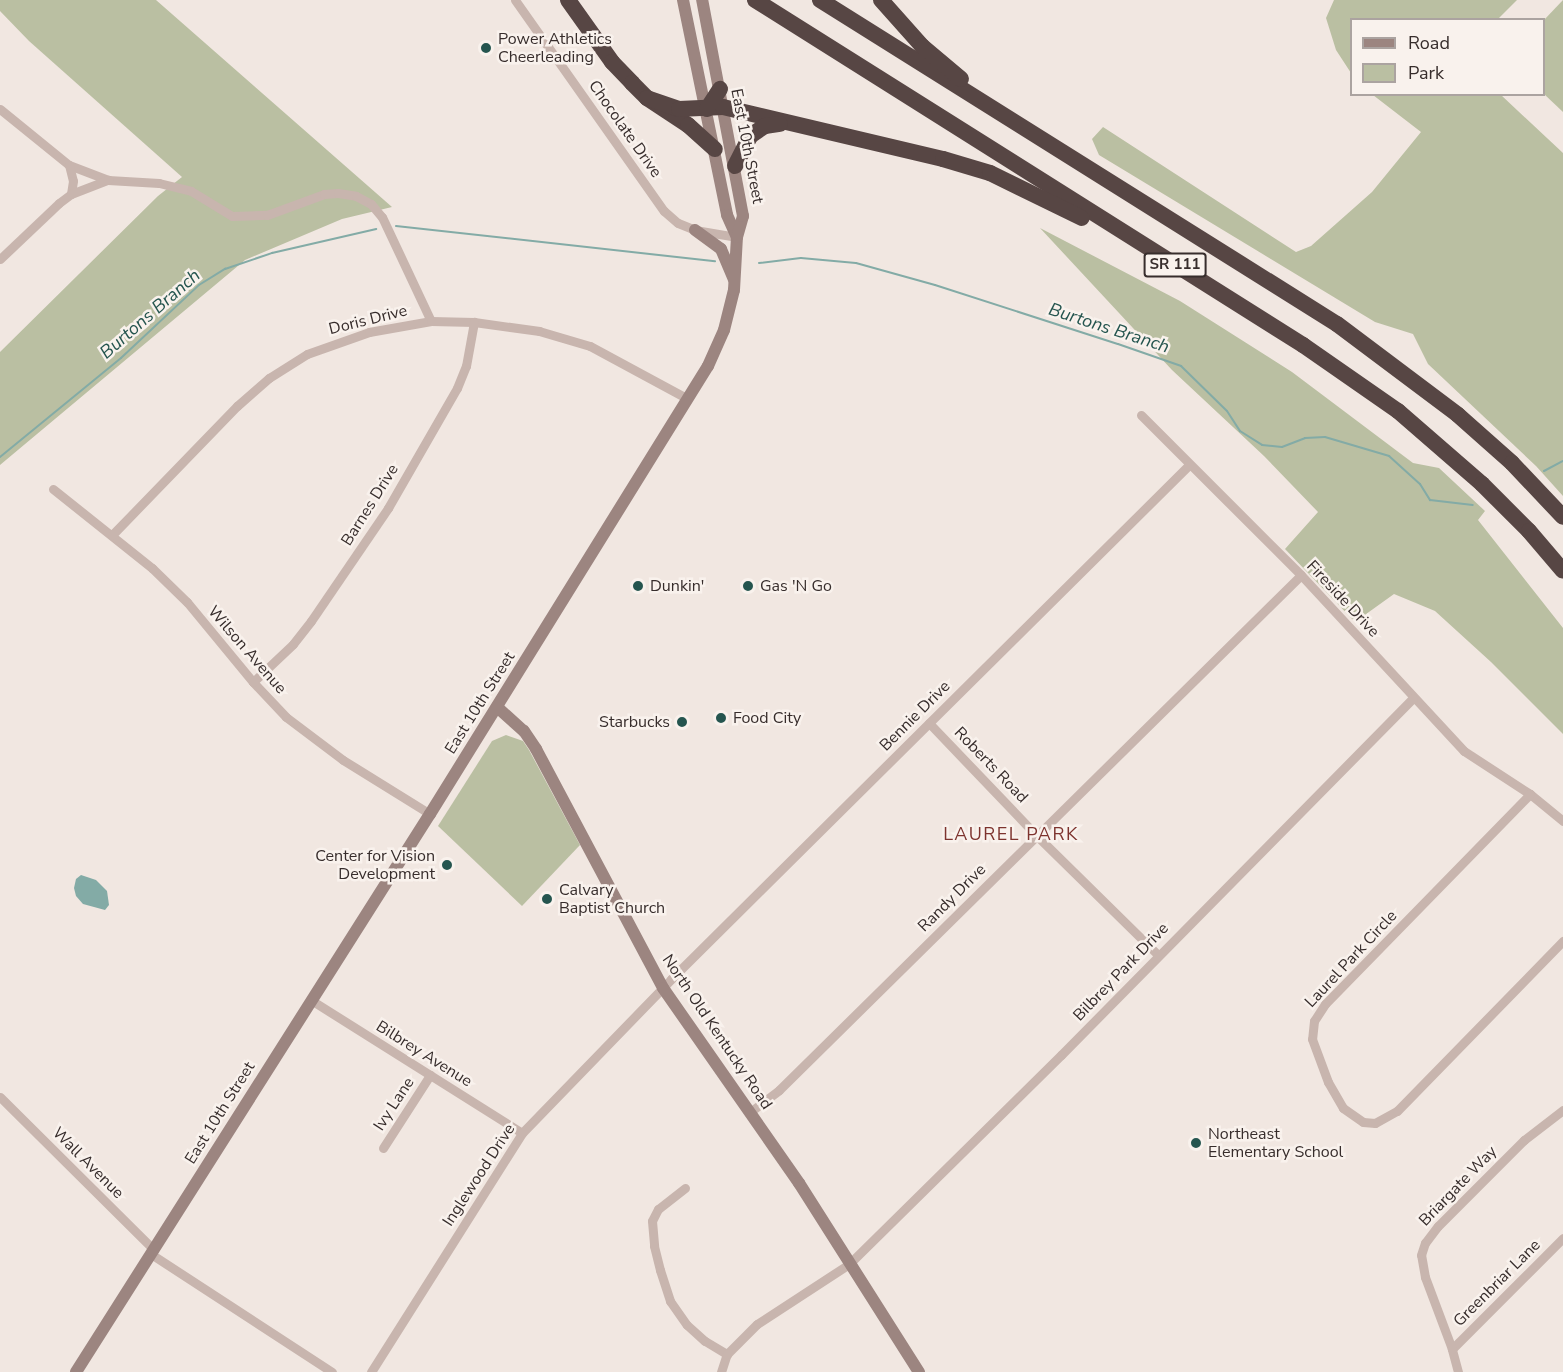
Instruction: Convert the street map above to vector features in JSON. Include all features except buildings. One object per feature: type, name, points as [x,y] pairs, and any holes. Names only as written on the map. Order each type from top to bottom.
[{"type":"highway","points":[[568,0],[612,62],[647,98],[688,125],[715,149]]},
{"type":"highway","name":"SR 111","points":[[755,0],[1303,345],[1398,411],[1482,484],[1529,531],[1563,571]]},
{"type":"highway","name":"SR 111","points":[[820,0],[1337,324],[1402,370],[1458,415],[1512,463],[1563,517]]},
{"type":"highway","points":[[881,0],[922,45],[954,73],[1091,171]]},
{"type":"highway","points":[[715,108],[720,89]]},
{"type":"highway","points":[[647,98],[679,108],[715,108],[786,123],[943,159],[990,173],[1168,260]]},
{"type":"highway","points":[[735,166],[744,143],[757,130],[786,123]]},
{"type":"main road","name":"East 10th Street","points":[[76,1372],[497,707],[688,399],[724,330],[734,290],[737,237],[743,216],[735,166],[683,0]]},
{"type":"main road","name":"East 10th Street","points":[[702,0],[720,89]]},
{"type":"main road","points":[[715,108],[715,149],[727,215],[737,237]]},
{"type":"main road","points":[[695,230],[721,249],[733,275],[734,290]]},
{"type":"main road","name":"North Old Kentucky Road","points":[[497,707],[524,731],[536,749],[663,988],[750,1112],[919,1372]]},
{"type":"street","name":"Chocolate Drive","points":[[515,0],[664,211],[678,223],[695,230],[737,237]]},
{"type":"street","points":[[0,109],[69,165],[108,180],[159,183],[191,191],[227,215],[246,218],[267,215],[324,194],[338,193],[356,196],[371,204],[382,217],[431,321]]},
{"type":"street","points":[[69,165],[73,181],[71,194]]},
{"type":"street","points":[[0,259],[71,194],[108,180]]},
{"type":"street","name":"Doris Drive","points":[[112,535],[237,406],[269,378],[306,354],[339,341],[431,321],[474,322],[539,331],[590,346],[688,399]]},
{"type":"street","name":"Barnes Drive","points":[[253,682],[293,644],[311,621],[388,508],[457,388],[466,366],[474,322]]},
{"type":"street","name":"Fireside Drive","points":[[1141,415],[1301,575],[1464,751],[1530,794]]},
{"type":"street","name":"Bennie Drive","points":[[663,988],[1189,465]]},
{"type":"street","name":"Wilson Avenue","points":[[53,489],[152,568],[187,602],[253,682],[307,735],[430,814]]},
{"type":"street","name":"Randy Drive","points":[[750,1112],[779,1090],[1301,575]]},
{"type":"street","name":"Bilbrey Park Drive","points":[[727,1354],[774,1311],[849,1264],[1413,698]]},
{"type":"street","name":"Roberts Road","points":[[929,723],[1036,835],[1158,956]]},
{"type":"street","points":[[1530,794],[1563,820]]},
{"type":"street","name":"Laurel Park Circle","points":[[1530,794],[1325,1004],[1314,1021],[1312,1039],[1328,1082],[1343,1108],[1363,1122],[1375,1123],[1397,1111],[1563,941]]},
{"type":"street","name":"Inglewood Drive","points":[[370,1372],[522,1134],[663,988]]},
{"type":"street","name":"Bilbrey Avenue","points":[[311,1000],[522,1134]]},
{"type":"street","name":"Ivy Lane","points":[[383,1148],[430,1075]]},
{"type":"street","name":"Wall Avenue","points":[[0,1097],[153,1252],[332,1372]]},
{"type":"street","name":"Briargate Way","points":[[1458,1372],[1452,1349],[1425,1277],[1421,1255],[1425,1243],[1438,1226],[1524,1140],[1563,1110]]},
{"type":"street","points":[[685,1188],[658,1209],[652,1221],[660,1270],[670,1301],[687,1325],[705,1341],[727,1354],[721,1372]]},
{"type":"street","name":"Greenbriar Lane","points":[[1452,1349],[1563,1238]]},
{"type":"green space","points":[[0,0],[156,0],[392,207],[342,219],[245,260],[0,465],[0,352],[158,196],[182,177],[29,41],[0,11]]},
{"type":"green space","points":[[1334,0],[1517,0],[1499,18],[1350,18],[1350,71],[1336,50],[1326,18]]},
{"type":"green space","points":[[1563,0],[1563,112],[1545,95],[1545,19]]},
{"type":"green space","points":[[1374,96],[1502,96],[1563,153],[1563,496],[1536,466],[1428,364],[1413,334],[1375,322],[1099,155],[1092,139],[1103,127],[1296,252],[1311,246],[1372,192],[1421,132]]},
{"type":"green space","points":[[1040,228],[1180,301],[1292,372],[1413,463],[1439,468],[1485,511],[1478,520],[1563,628],[1563,734],[1491,662],[1435,611],[1394,594],[1355,622],[1285,549],[1318,512],[1264,456],[1172,370]]},
{"type":"green space","points":[[506,735],[523,741],[580,845],[522,906],[438,826],[492,741]]},
{"type":"water","points":[[81,875],[96,880],[107,891],[109,905],[105,910],[83,904],[76,896],[74,888],[76,879]]},
{"type":"waterway","name":"Burtons Branch","points":[[396,226],[715,261]]},
{"type":"waterway","name":"Burtons Branch","points":[[0,457],[121,358],[199,285],[225,269],[272,253],[376,229]]},
{"type":"waterway","name":"Burtons Branch","points":[[759,263],[801,258],[856,263],[935,285],[1118,344],[1181,366],[1227,411],[1240,431],[1262,445],[1282,447],[1305,438],[1325,437],[1389,456],[1420,484],[1430,500],[1473,505]]},
{"type":"waterway","name":"Burtons Branch","points":[[1544,471],[1563,461]]},
{"type":"place","name":"Power Athletics Cheerleading","points":[[486,48]]},
{"type":"place","name":"Dunkin'","points":[[638,586]]},
{"type":"place","name":"Gas 'N Go","points":[[748,586]]},
{"type":"place","name":"Food City","points":[[721,718]]},
{"type":"place","name":"Starbucks","points":[[682,722]]},
{"type":"place","name":"Center for Vision Development","points":[[447,865]]},
{"type":"place","name":"Calvary Baptist Church","points":[[547,899]]},
{"type":"place","name":"Northeast Elementary School","points":[[1196,1143]]},
{"type":"district","name":"LAUREL PARK","points":[[1011,834]]}]
